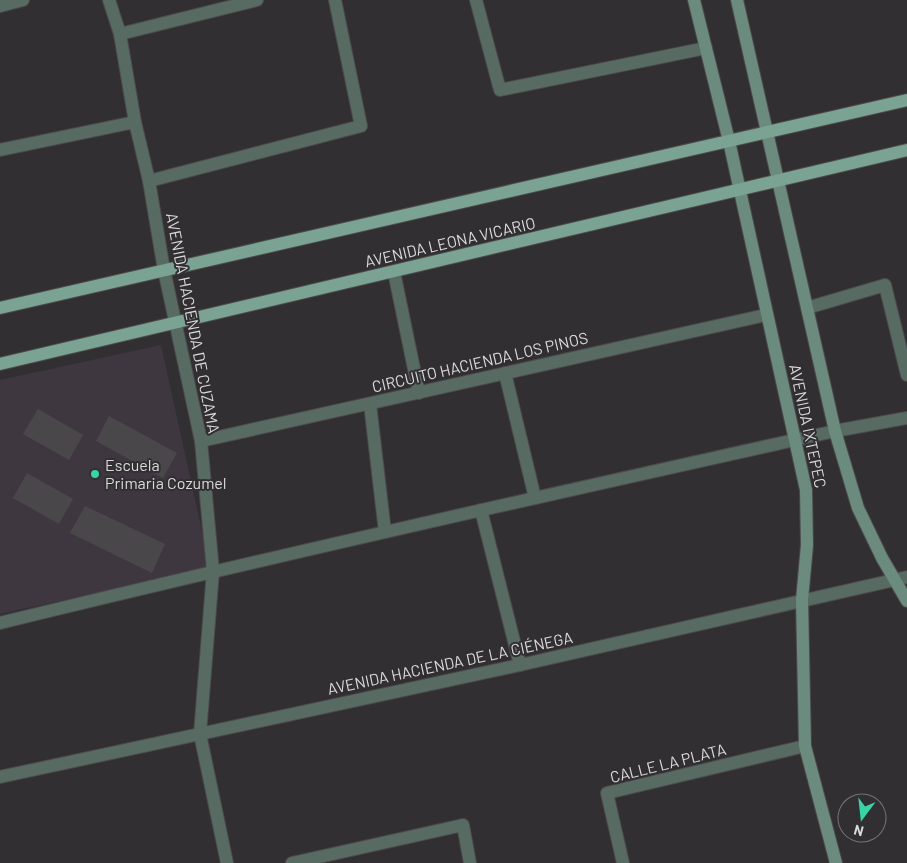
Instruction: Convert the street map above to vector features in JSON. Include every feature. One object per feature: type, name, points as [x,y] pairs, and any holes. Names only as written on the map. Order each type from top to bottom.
[{"type":"main road","name":"AVENIDA IXTEPEC","points":[[694,0],[729,141],[806,490],[806,545],[802,600],[805,746],[836,863]]},
{"type":"main road","name":"AVENIDA IXTEPEC","points":[[737,0],[835,431],[858,508],[882,558],[901,578],[907,601]]},
{"type":"main road","points":[[0,308],[907,100]]},
{"type":"main road","name":"AVENIDA LEONA VICARIO","points":[[0,364],[907,150]]},
{"type":"street","points":[[0,6],[24,0]]},
{"type":"street","name":"AVENIDA HACIENDA DE CUZAMA","points":[[109,0],[120,34],[135,122],[149,181],[164,270],[201,441],[213,571],[200,734],[227,863]]},
{"type":"street","points":[[120,34],[257,0]]},
{"type":"street","points":[[149,181],[361,126],[335,0]]},
{"type":"street","points":[[476,0],[500,90],[706,48]]},
{"type":"street","points":[[0,150],[135,122]]},
{"type":"street","points":[[394,272],[419,393]]},
{"type":"street","points":[[807,308],[885,286],[907,375]]},
{"type":"street","name":"CIRCUITO HACIENDA LOS PINOS","points":[[201,441],[766,314]]},
{"type":"street","points":[[505,373],[535,498]]},
{"type":"street","points":[[370,404],[385,532]]},
{"type":"street","points":[[0,623],[213,571],[481,510],[835,431],[907,418]]},
{"type":"street","points":[[481,510],[520,665]]},
{"type":"street","name":"AVENIDA HACIENDA DE LA CIÉNEGA","points":[[0,777],[520,665],[901,578]]},
{"type":"street","name":"CALLE LA PLATA","points":[[623,863],[607,794],[805,746]]},
{"type":"street","points":[[292,863],[462,825],[470,863]]},
{"type":"shaded area","name":"Escuela Primaria Cozumel","points":[[161,345],[210,568],[0,614],[0,380]]},
{"type":"building","points":[[38,409],[83,435],[69,460],[23,434]]},
{"type":"building","points":[[109,416],[177,453],[163,478],[96,441]]},
{"type":"building","points":[[27,473],[73,499],[59,524],[13,498]]},
{"type":"building","points":[[85,506],[165,544],[152,573],[70,533]]},
{"type":"place","name":"Escuela Primaria Cozumel","points":[[95,474]]}]
